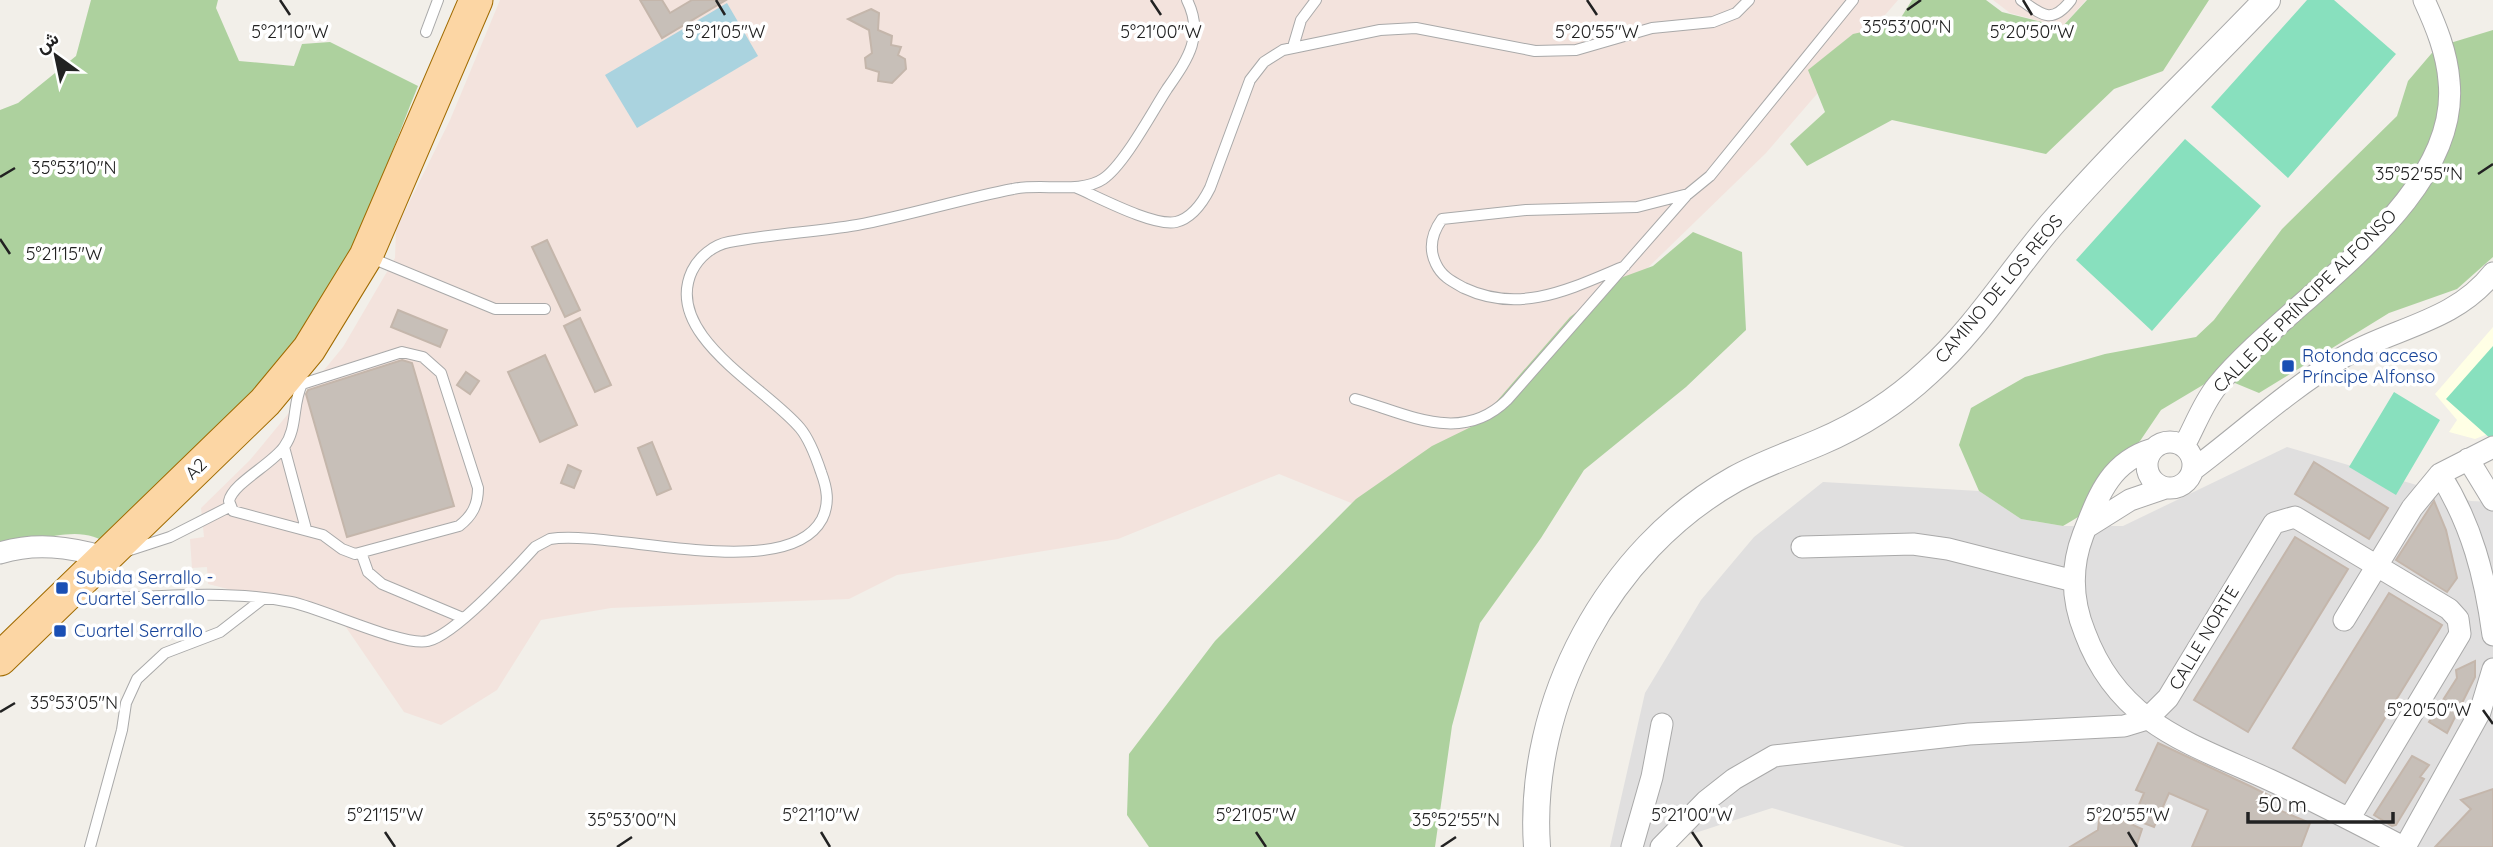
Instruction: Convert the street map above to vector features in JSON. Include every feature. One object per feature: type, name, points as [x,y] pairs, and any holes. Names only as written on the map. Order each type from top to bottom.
[{"type":"main road","name":"A2","points":[[0,659],[280,384],[328,321],[366,256],[477,0]]},
{"type":"street","name":"CAMINO DE LOS REOS","points":[[1537,847],[1538,792],[1558,699],[1598,611],[1636,558],[1659,535],[1710,494],[1764,464],[1851,427],[1929,372],[1975,322],[2054,222],[2267,0]]},
{"type":"street","name":"CALLE DE PRÍNCIPE ALFONSO","points":[[2168,446],[2189,413],[2386,223],[2414,191],[2429,167],[2445,129],[2450,83],[2442,45],[2424,0]]},
{"type":"street","points":[[2087,527],[2130,500],[2165,488],[2180,487],[2194,469],[2342,357],[2444,313],[2474,292],[2493,273]]},
{"type":"street","points":[[2194,469],[2192,456],[2168,446],[2137,454],[2116,469],[2099,494],[2077,554],[2074,603],[2093,656],[2126,703],[2147,719],[2199,750],[2404,847],[2480,712],[2493,669]]},
{"type":"street","points":[[2165,488],[2153,481],[2147,469],[2168,446]]},
{"type":"street","points":[[2344,620],[2413,508],[2440,474],[2493,447]]},
{"type":"street","points":[[2468,459],[2493,500]]},
{"type":"street","points":[[2440,474],[2460,508],[2475,544],[2485,582],[2493,635]]},
{"type":"street","name":"CALLE NORTE","points":[[2147,719],[2168,698],[2274,523],[2295,517],[2454,613],[2460,626],[2460,634],[2349,819]]},
{"type":"street","points":[[1802,547],[1913,544],[1948,549],[2074,581]]},
{"type":"street","points":[[0,553],[39,546],[82,550],[105,557]]},
{"type":"street","points":[[1661,847],[1706,801],[1734,779],[1774,756],[1969,734],[2124,726],[2147,719]]},
{"type":"street","points":[[1632,847],[1652,777],[1662,724]]},
{"type":"lane","points":[[426,32],[438,0]]},
{"type":"lane","points":[[60,601],[212,596],[264,598],[320,609],[408,642],[437,638],[463,618],[536,547],[551,539],[666,549],[731,550],[788,546],[816,528],[827,507],[828,495],[818,463],[801,429],[725,361],[690,313],[687,300],[690,276],[696,264],[714,247],[726,242],[856,225],[1015,188],[1094,184],[1113,171],[1190,55],[1195,30],[1187,0]]},
{"type":"lane","points":[[1293,47],[1301,20],[1316,0]]},
{"type":"lane","points":[[1074,187],[1139,215],[1174,223],[1185,217],[1204,199],[1210,188],[1257,70],[1273,55],[1293,47],[1380,30],[1416,28],[1554,52],[1576,50],[1652,28],[1713,22],[1736,13],[1749,0]]},
{"type":"lane","points":[[1354,399],[1443,425],[1465,424],[1487,416],[1507,400],[1688,194],[1710,176],[1853,0]]},
{"type":"lane","points":[[2021,0],[2039,14],[2050,16],[2063,11],[2071,0]]},
{"type":"lane","points":[[1625,266],[1547,297],[1513,301],[1496,299],[1471,291],[1444,276],[1434,261],[1432,238],[1442,219],[1527,210],[1637,207],[1688,194]]},
{"type":"lane","points":[[366,256],[495,309],[545,309]]},
{"type":"lane","points":[[105,557],[170,537],[230,506],[234,490],[284,447],[295,421],[302,384],[402,352],[423,358],[441,373],[478,488],[476,507],[458,526],[362,555],[349,553],[323,535],[237,514],[230,506]]},
{"type":"lane","points":[[284,447],[306,529]]},
{"type":"lane","points":[[362,555],[368,572],[382,584],[463,618]]},
{"type":"lane","points":[[90,847],[122,730],[126,703],[137,679],[165,653],[220,632],[264,598]]},
{"type":"shaded area","points":[[500,0],[1898,0],[1766,153],[1524,388],[1396,521],[1279,474],[1118,539],[897,575],[849,599],[611,608],[541,620],[497,690],[441,725],[404,712],[339,617],[208,584],[207,567],[192,568],[190,539],[204,537],[201,508],[250,460],[343,347],[395,258],[396,229],[450,120]]},
{"type":"shaded area","points":[[1993,0],[2086,0],[2062,27],[2010,13]]},
{"type":"shaded area","points":[[2493,327],[2493,432],[2475,439],[2449,432],[2457,420],[2435,394]]},
{"type":"shaded area","points":[[2287,447],[2471,501],[2493,502],[2493,847],[1905,847],[1772,808],[1652,847],[1610,847],[1645,693],[1701,600],[1754,537],[1823,482],[1979,491],[2021,519],[2063,526],[2123,526]]},
{"type":"green space","points":[[91,0],[218,0],[216,8],[239,61],[294,66],[302,44],[330,42],[418,86],[369,210],[341,270],[308,327],[239,414],[109,546],[98,538],[71,534],[0,549],[0,110],[18,103],[76,56]]},
{"type":"green space","points":[[1912,0],[1986,0],[2002,12],[2062,27],[2087,0],[2209,0],[2163,71],[2114,89],[2046,154],[1892,120],[1807,166],[1790,144],[1825,112],[1808,70],[1853,34],[1897,24]]},
{"type":"green space","points":[[2307,0],[2334,0],[2396,54],[2288,178],[2211,107]]},
{"type":"green space","points":[[2493,30],[2493,257],[2457,289],[2389,313],[2259,393],[2218,376],[2161,410],[2140,441],[2122,456],[2095,507],[2063,526],[2021,519],[1979,491],[1959,445],[1971,408],[2025,377],[2105,354],[2196,337],[2214,320],[2282,229],[2397,116],[2408,81],[2437,47]]},
{"type":"green space","points":[[2185,139],[2261,206],[2152,331],[2076,260]]},
{"type":"green space","points":[[1693,232],[1742,252],[1746,330],[1686,387],[1584,470],[1541,538],[1480,623],[1452,726],[1435,847],[1149,847],[1127,815],[1129,754],[1215,641],[1356,499],[1432,446],[1477,424],[1570,317],[1623,277],[1653,266]]},
{"type":"green space","points":[[2493,346],[2493,439],[2492,440],[2446,399]]},
{"type":"green space","points":[[2394,392],[2440,420],[2396,495],[2349,467]]},
{"type":"water","points":[[727,3],[758,56],[637,128],[605,75]]},
{"type":"building","points":[[640,0],[662,0],[670,13],[692,0],[726,0],[662,38]]},
{"type":"building","points":[[871,9],[879,13],[878,30],[892,36],[891,45],[901,47],[898,55],[905,59],[906,69],[892,83],[878,81],[879,72],[866,68],[865,58],[872,53],[869,30],[848,19]]},
{"type":"building","points":[[547,240],[580,310],[565,317],[532,247]]},
{"type":"building","points":[[398,310],[447,330],[440,347],[391,327]]},
{"type":"building","points":[[580,318],[611,385],[595,392],[564,326]]},
{"type":"building","points":[[545,355],[577,425],[540,442],[508,372]]},
{"type":"building","points":[[402,360],[412,363],[454,506],[347,537],[306,394],[308,390]]},
{"type":"building","points":[[466,372],[479,381],[470,394],[457,385]]},
{"type":"building","points":[[652,442],[671,489],[657,495],[638,448]]},
{"type":"building","points":[[2314,462],[2388,508],[2369,539],[2295,494]]},
{"type":"building","points":[[568,465],[581,471],[574,488],[561,483]]},
{"type":"building","points":[[2434,501],[2446,530],[2457,578],[2447,592],[2396,560]]},
{"type":"building","points":[[2295,537],[2348,569],[2248,732],[2194,700]]},
{"type":"building","points":[[2389,593],[2442,625],[2345,783],[2293,748]]},
{"type":"building","points":[[2475,661],[2475,677],[2447,733],[2429,722],[2457,678],[2456,670]]},
{"type":"building","points":[[2158,743],[2270,796],[2267,805],[2310,823],[2301,847],[2192,847],[2208,810],[2169,793],[2154,827],[2133,819],[2144,793],[2136,790]]},
{"type":"building","points":[[2412,756],[2429,765],[2420,777],[2424,779],[2396,825],[2392,826],[2374,815]]},
{"type":"building","points":[[2493,789],[2493,847],[2435,847],[2471,809],[2461,800]]},
{"type":"building","points":[[2100,810],[2142,829],[2136,847],[2070,847],[2098,830]]},
{"type":"place","name":"Rotonda acceso Príncipe Alfonso","points":[[2288,366]]},
{"type":"place","name":"Subida Serrallo - Cuartel Serrallo","points":[[62,588]]},
{"type":"place","name":"Cuartel Serrallo","points":[[60,631]]}]
